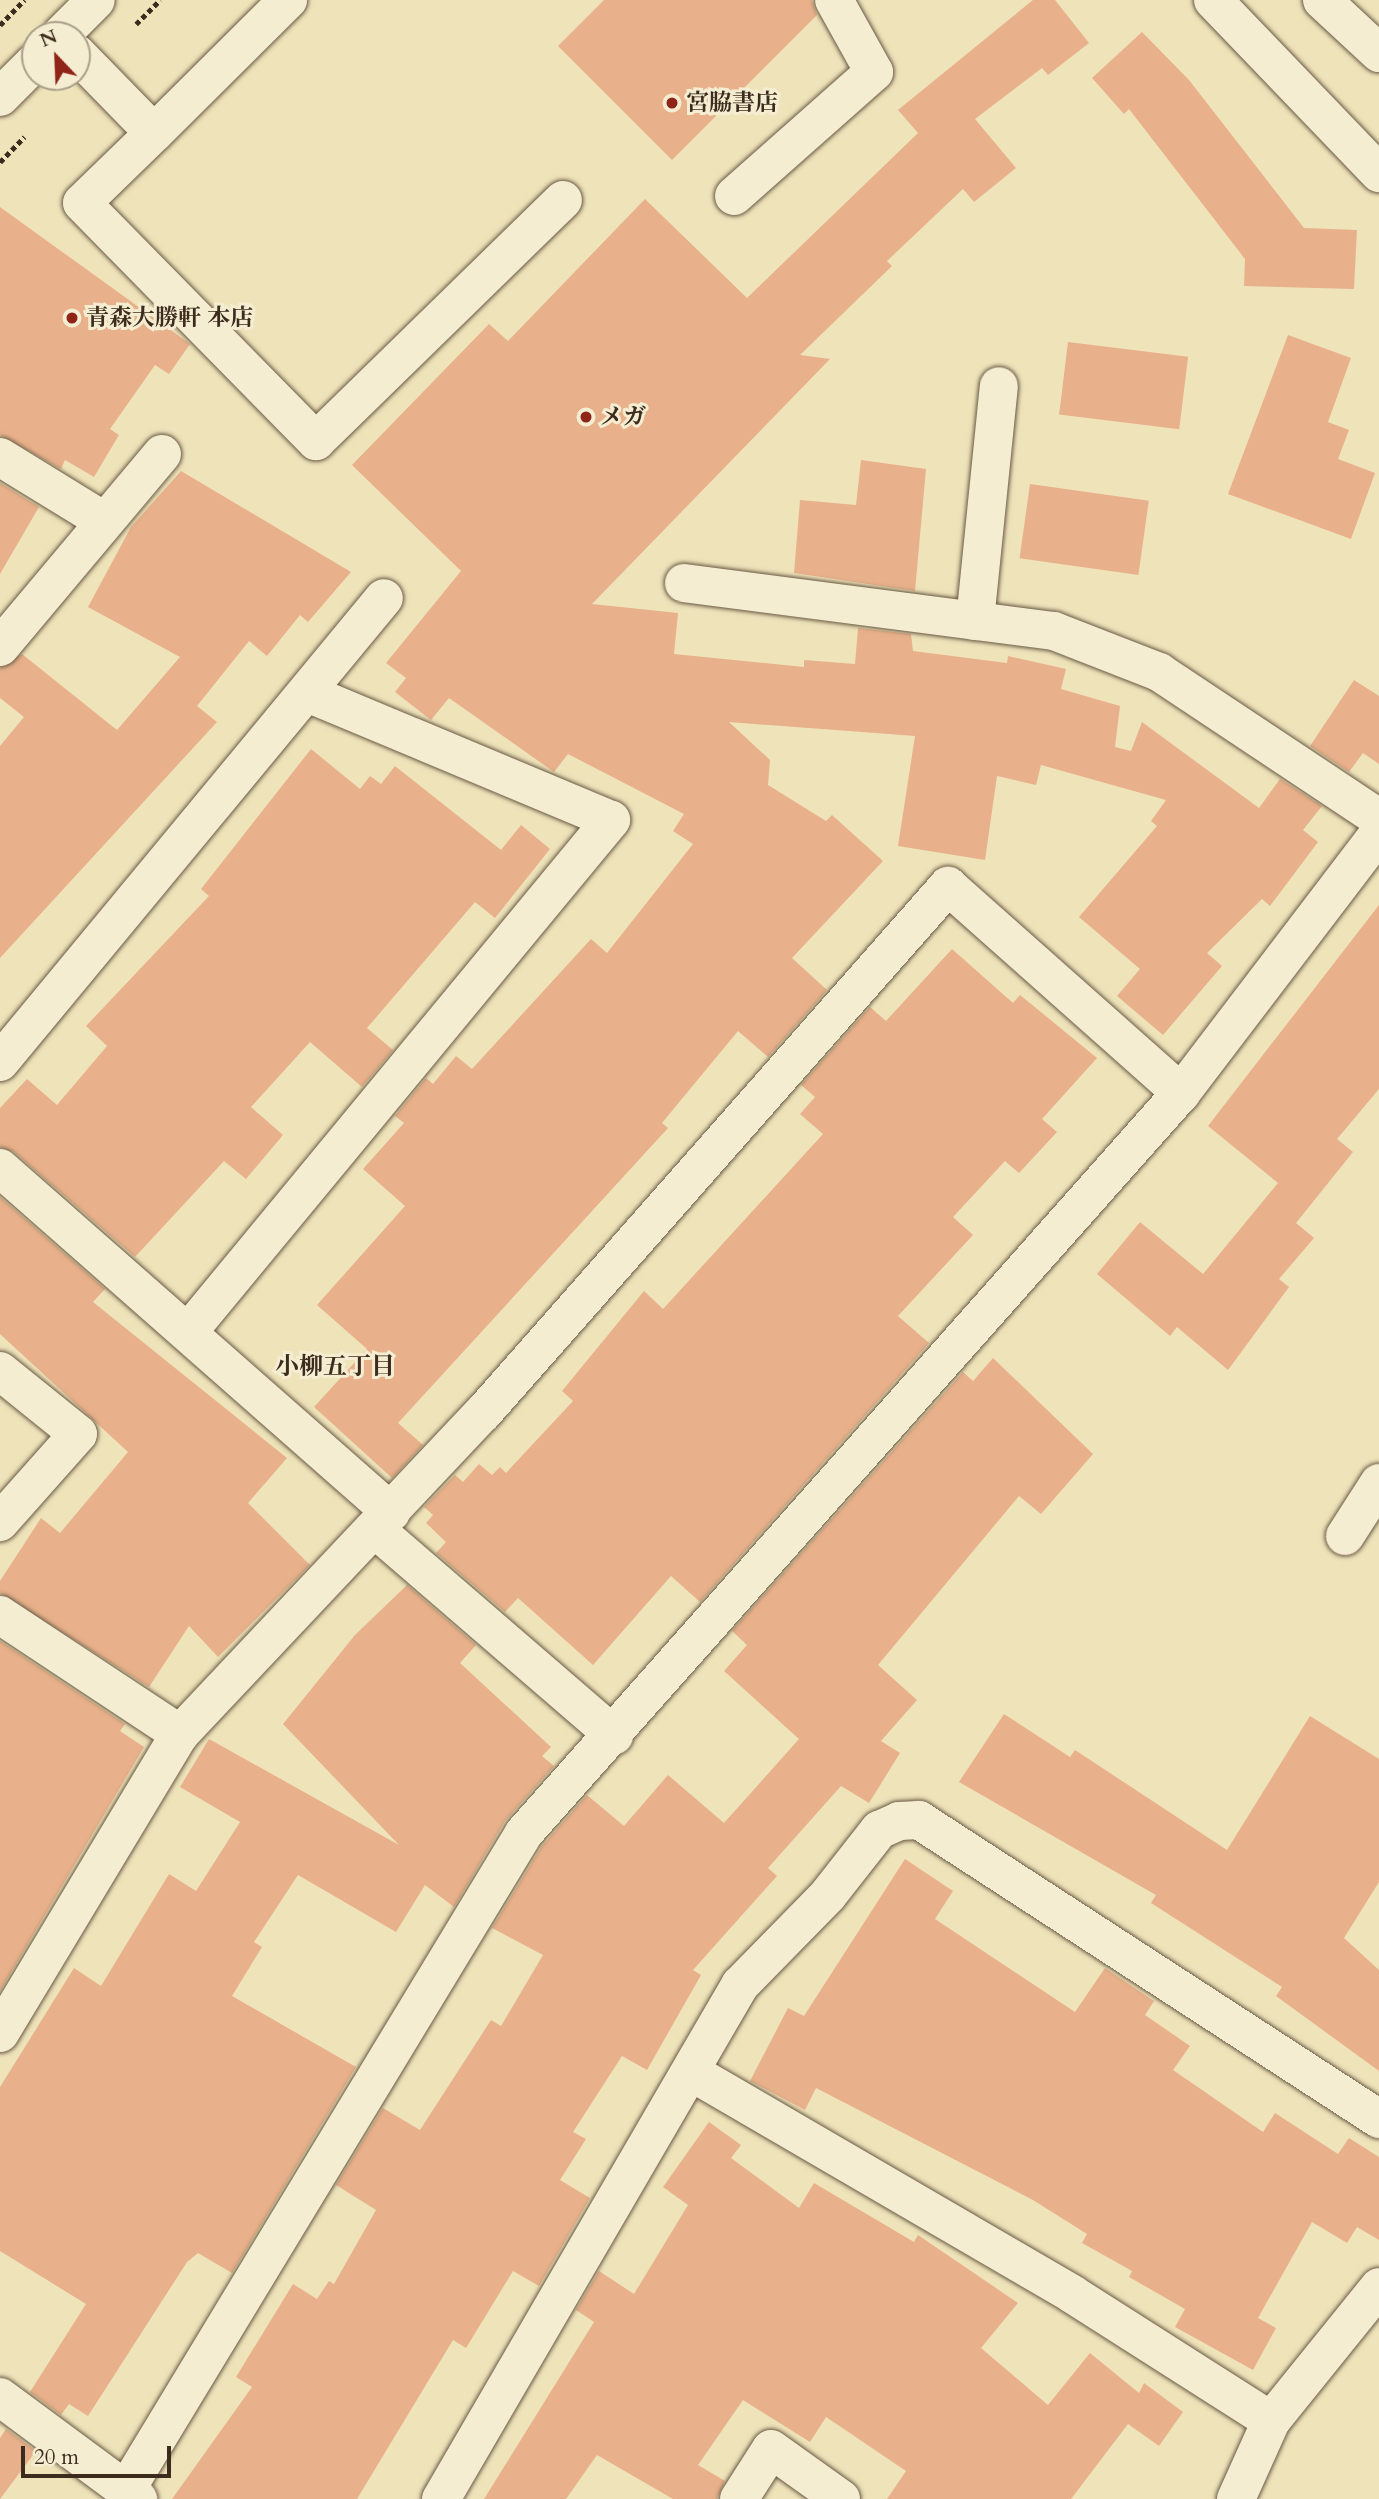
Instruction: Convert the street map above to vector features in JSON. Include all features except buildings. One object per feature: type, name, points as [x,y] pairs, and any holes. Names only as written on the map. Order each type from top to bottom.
[{"type":"street","points":[[75,21],[96,0]]},
{"type":"street","points":[[288,0],[82,203],[316,441],[563,200]]},
{"type":"street","points":[[734,196],[874,72],[834,0]]},
{"type":"street","points":[[1213,0],[1379,173]]},
{"type":"street","points":[[1322,0],[1379,53]]},
{"type":"street","points":[[91,68],[155,133]]},
{"type":"street","points":[[0,97],[21,76]]},
{"type":"street","points":[[975,621],[999,386]]},
{"type":"street","points":[[0,647],[162,454]]},
{"type":"street","points":[[0,457],[104,521]]},
{"type":"street","points":[[684,583],[1054,631],[1159,672],[1379,818]]},
{"type":"street","points":[[0,1062],[310,694],[384,598]]},
{"type":"street","points":[[189,1331],[611,820],[310,694]]},
{"type":"street","points":[[0,2397],[132,2494],[524,1833],[614,1735],[1181,1093],[1379,832]]},
{"type":"street","points":[[0,2033],[180,1734],[383,1520],[948,886],[1181,1093]]},
{"type":"street","points":[[0,1168],[189,1331],[383,1520],[614,1735]]},
{"type":"street","points":[[0,1371],[78,1434],[0,1522]]},
{"type":"street","points":[[1345,1536],[1379,1483]]},
{"type":"street","points":[[0,1615],[180,1734]]},
{"type":"street","points":[[441,2499],[755,1965],[828,1895],[879,1830],[919,1820],[1379,2119]]},
{"type":"street","points":[[691,2072],[1072,2294],[1271,2421]]},
{"type":"street","points":[[1236,2499],[1271,2421],[1379,2287]]},
{"type":"street","points":[[739,2499],[771,2449],[841,2499]]},
{"type":"path","points":[[0,25],[24,0]]},
{"type":"place","name":"宮脇書店","points":[[672,103]]},
{"type":"place","name":"青森大勝軒 本店","points":[[72,318]]},
{"type":"place","name":"メガ","points":[[586,417]]},
{"type":"district","name":"小柳五丁目","points":[[335,1367]]}]
